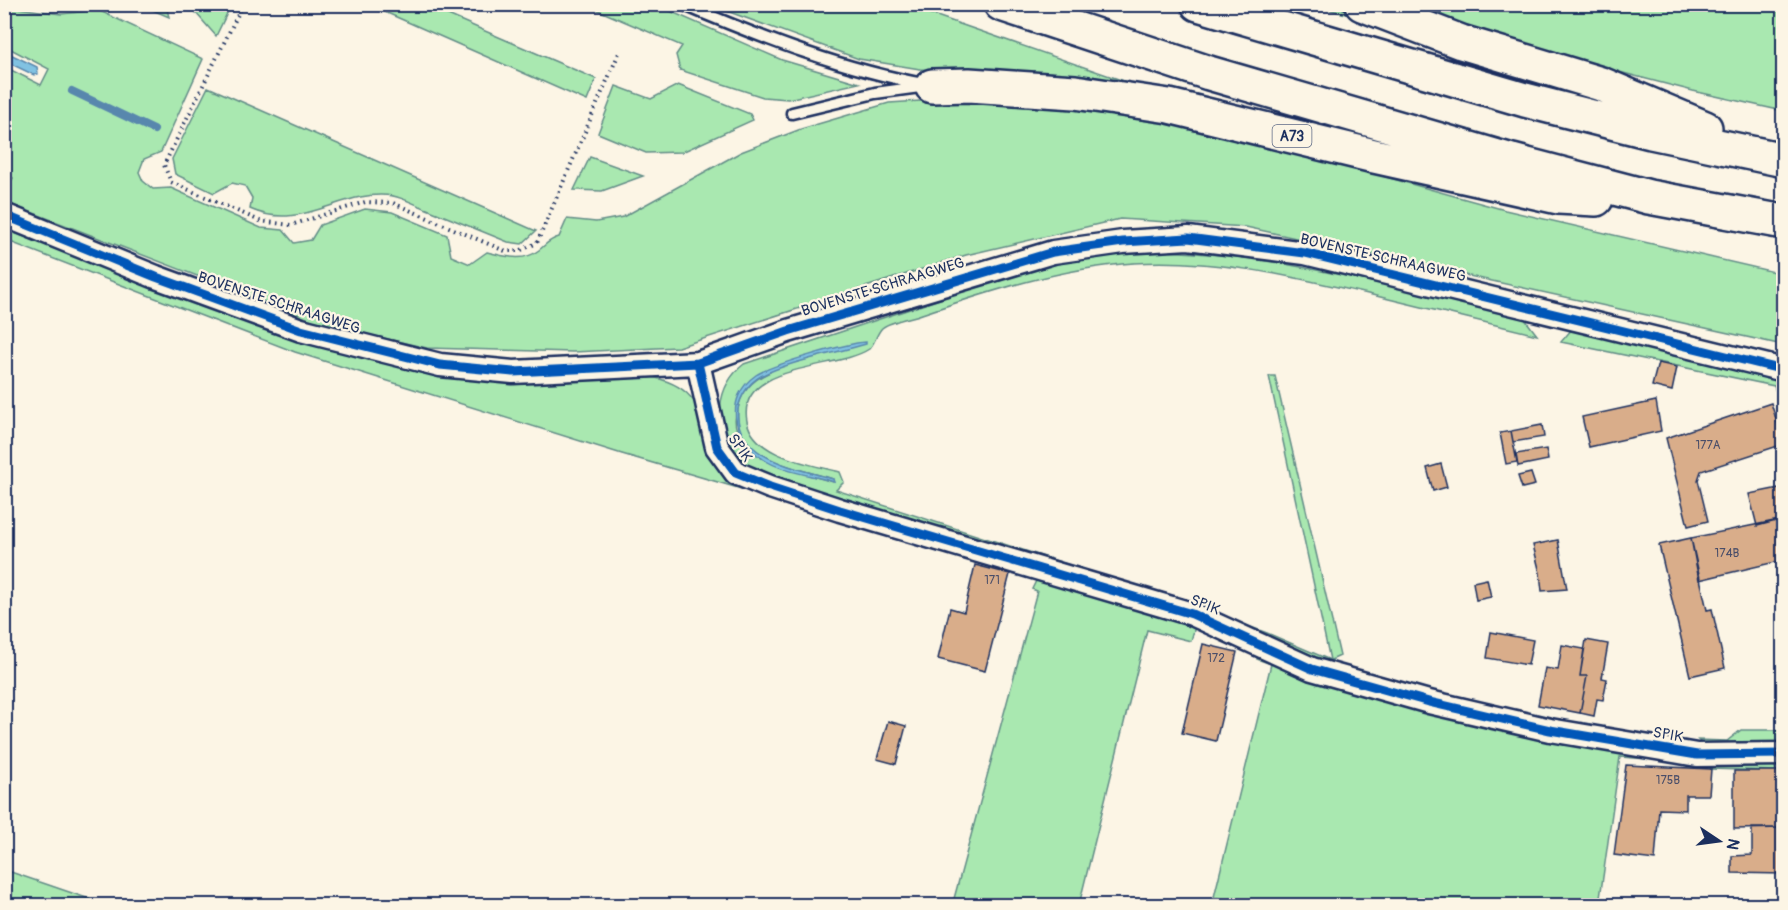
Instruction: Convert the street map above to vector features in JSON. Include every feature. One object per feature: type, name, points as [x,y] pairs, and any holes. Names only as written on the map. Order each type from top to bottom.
[{"type":"highway","name":"A73","points":[[1001,4],[1209,73],[1512,161],[1649,197],[1784,222]]},
{"type":"highway","points":[[1198,4],[1526,100],[1651,132],[1779,159]]},
{"type":"highway","points":[[1362,4],[1461,42],[1601,84],[1779,159]]},
{"type":"highway","name":"A73","points":[[932,86],[980,86],[1075,92],[1169,106],[1374,156],[1558,196],[1595,200],[1649,197]]},
{"type":"street","name":"BOVENSTE SCHRAAGWEG","points":[[4,215],[156,277],[301,330],[440,365],[513,372],[698,363],[788,331],[1053,252],[1122,242],[1188,238],[1305,253],[1784,370]]},
{"type":"street","name":"SPIK","points":[[698,363],[717,447],[736,473],[770,487],[840,510],[1192,614],[1312,669],[1429,702],[1550,730],[1697,755],[1784,754]]},
{"type":"lane","name":"A73","points":[[682,4],[808,54],[871,74],[932,86]]},
{"type":"lane","name":"A73","points":[[792,113],[876,93],[932,86]]},
{"type":"path","points":[[243,4],[164,165],[171,182],[260,221],[291,225],[365,202],[393,203],[505,251],[519,251],[537,243],[619,53]]},
{"type":"green space","points":[[141,5],[166,5],[169,17]]},
{"type":"green space","points":[[193,5],[231,5],[216,36],[196,13]]},
{"type":"green space","points":[[369,5],[425,5],[596,79],[587,101]]},
{"type":"green space","points":[[586,5],[656,5],[782,60],[859,83],[788,99],[763,97],[680,70],[676,55],[682,46]]},
{"type":"green space","points":[[710,5],[905,5],[1127,82],[920,69],[859,59]]},
{"type":"green space","points":[[1313,5],[1335,5],[1364,19]]},
{"type":"green space","points":[[1398,5],[1783,5],[1783,111],[1693,91],[1496,40]]},
{"type":"green space","points":[[4,6],[61,14],[98,10],[203,59],[161,152],[144,159],[139,172],[143,181],[153,189],[171,188],[261,228],[283,230],[294,243],[311,240],[320,225],[365,209],[392,212],[447,235],[451,256],[470,264],[487,252],[507,257],[527,256],[559,237],[567,219],[596,222],[623,217],[741,152],[801,129],[889,103],[968,98],[1121,110],[1194,124],[1505,210],[1783,274],[1783,345],[1246,227],[1120,219],[966,255],[678,347],[573,352],[427,348],[322,324],[5,202],[5,191],[13,178],[5,174],[5,67],[41,85],[49,69],[5,46]]},
{"type":"green space","points":[[678,85],[750,114],[753,120],[682,152],[646,153],[598,133],[616,86],[651,99]]},
{"type":"green space","points":[[208,87],[536,231],[522,244],[508,242],[393,196],[374,195],[356,198],[287,216],[269,215],[250,209],[252,198],[245,186],[232,183],[214,193],[175,174],[172,159]]},
{"type":"green space","points":[[590,157],[643,176],[602,191],[574,190]]},
{"type":"green space","points":[[4,229],[239,320],[315,346],[373,360],[434,371],[647,376],[664,380],[686,393],[694,401],[715,451],[844,519],[622,454],[295,352],[5,240]]},
{"type":"green space","points":[[1140,251],[1189,252],[1237,257],[1334,273],[1524,318],[1537,335],[1281,275],[1193,263],[1134,263],[1053,275],[896,322],[882,328],[869,349],[854,356],[773,378],[757,388],[748,402],[747,421],[752,433],[760,443],[785,457],[840,472],[844,482],[836,490],[1169,597],[1267,633],[1330,660],[1269,376],[1275,376],[1340,656],[1331,660],[1335,663],[1324,664],[754,473],[732,455],[722,431],[720,407],[727,384],[744,364],[1024,271],[1080,258]],"holes":[[[769,369],[770,372],[749,386],[742,397],[746,388],[753,380]],[[742,397],[739,426],[745,439],[756,450],[770,459],[833,479],[833,482],[784,467],[751,449],[740,438],[735,423],[738,406]]]},
{"type":"green space","points":[[1572,329],[1783,377],[1783,412],[1774,386],[1561,342]]},
{"type":"green space","points":[[1039,575],[1160,616],[1196,623],[1191,641],[1147,630],[1079,905],[952,906],[1037,591],[1032,589]]},
{"type":"green space","points":[[1258,651],[1692,762],[1620,757],[1599,905],[1242,906],[1214,897],[1271,664],[1257,659]]},
{"type":"green space","points":[[1741,730],[1779,730],[1783,739],[1783,748],[1705,747],[1698,740],[1727,741]]},
{"type":"green space","points":[[1774,761],[1776,771],[1711,769],[1714,764]]},
{"type":"green space","points":[[5,870],[107,905],[5,905]]},
{"type":"water","points":[[4,51],[37,67],[38,74],[34,75],[5,61]]},
{"type":"water","points":[[866,342],[866,344],[784,366],[761,376],[749,386],[739,404],[739,426],[746,439],[757,450],[770,459],[833,479],[834,482],[779,467],[753,451],[739,430],[736,418],[739,395],[746,384],[756,375],[792,360]]},
{"type":"building","points":[[1658,363],[1677,367],[1672,391],[1652,386]]},
{"type":"building","points":[[1656,401],[1661,431],[1589,447],[1582,417]]},
{"type":"building","points":[[1771,403],[1784,444],[1701,471],[1698,480],[1708,521],[1688,526],[1666,438]]},
{"type":"building","points":[[1542,425],[1544,437],[1513,442],[1511,431]]},
{"type":"building","points":[[1511,431],[1517,462],[1506,464],[1500,433]]},
{"type":"building","points":[[1546,449],[1548,460],[1518,466],[1516,454]]},
{"type":"building","points":[[1441,464],[1447,487],[1433,491],[1427,468]]},
{"type":"building","points":[[1531,473],[1535,485],[1522,488],[1518,476]]},
{"type":"building","points":[[1784,487],[1784,519],[1757,526],[1749,494]]},
{"type":"building","points":[[1784,519],[1784,560],[1699,580],[1691,538]]},
{"type":"building","points":[[1691,538],[1707,610],[1712,609],[1725,668],[1690,676],[1659,545]]},
{"type":"building","points":[[1558,540],[1567,589],[1542,591],[1533,545]]},
{"type":"building","points":[[975,565],[1010,574],[985,671],[938,659],[950,608],[964,612]]},
{"type":"building","points":[[1487,579],[1491,597],[1476,600],[1473,582]]},
{"type":"building","points":[[1491,632],[1533,640],[1528,665],[1487,658]]},
{"type":"building","points":[[1586,640],[1608,644],[1602,678],[1607,679],[1603,700],[1597,699],[1594,716],[1580,713],[1587,676],[1580,676]]},
{"type":"building","points":[[1203,644],[1237,652],[1216,741],[1182,733]]},
{"type":"building","points":[[1562,645],[1584,649],[1580,676],[1587,676],[1580,713],[1538,705],[1545,668],[1558,670]]},
{"type":"building","points":[[888,721],[906,726],[896,764],[877,759]]},
{"type":"building","points":[[1626,765],[1711,769],[1709,795],[1686,795],[1686,810],[1659,809],[1655,860],[1614,855]]},
{"type":"building","points":[[1734,771],[1784,771],[1784,828],[1734,829]]},
{"type":"building","points":[[1752,828],[1784,828],[1784,874],[1732,873],[1732,856],[1752,855]]},
{"type":"waterway","points":[[72,91],[154,130]]},
{"type":"cycle path","points":[[4,215],[156,277],[301,330],[440,365],[513,372],[698,363],[788,331],[1053,252],[1123,242],[1188,238],[1305,253],[1784,370]]},
{"type":"cycle path","points":[[698,363],[717,447],[736,473],[770,487],[840,510],[1192,614],[1312,669],[1429,702],[1550,730],[1697,755],[1784,754]]}]
